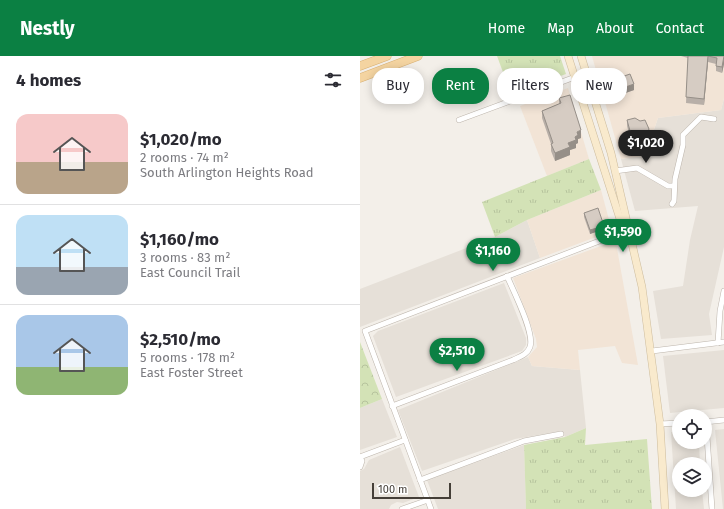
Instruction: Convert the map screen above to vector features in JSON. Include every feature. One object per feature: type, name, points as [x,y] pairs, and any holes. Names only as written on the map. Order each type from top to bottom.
[{"type":"main road","points":[[360,66],[387,56]]},
{"type":"main road","points":[[360,78],[418,56]]},
{"type":"main road","points":[[568,56],[572,68]]},
{"type":"main road","points":[[581,56],[615,171],[642,287],[652,351],[660,424],[666,509]]},
{"type":"main road","points":[[584,104],[620,219],[628,230]]},
{"type":"street","points":[[459,120],[571,78]]},
{"type":"street","points":[[672,204],[674,201],[674,186],[683,145],[682,135],[702,117],[714,119]]},
{"type":"street","points":[[615,171],[637,168],[668,186],[674,186]]},
{"type":"street","points":[[431,509],[365,331],[628,230]]},
{"type":"street","points":[[392,406],[513,360],[526,353],[530,348],[529,331],[507,276]]},
{"type":"street","points":[[652,351],[721,343],[720,311],[724,291]]},
{"type":"street","points":[[712,421],[724,420]]},
{"type":"street","points":[[660,424],[672,423]]},
{"type":"street","points":[[420,480],[524,441],[561,434]]},
{"type":"street","points":[[360,467],[362,463],[360,457],[405,440]]},
{"type":"street","points":[[708,449],[712,509]]},
{"type":"street","points":[[402,509],[428,500]]},
{"type":"shaded area","points":[[592,56],[724,56],[724,98],[721,110],[658,118],[645,156],[621,159],[606,104],[627,104],[627,68],[595,68]]},
{"type":"shaded area","points":[[568,88],[571,104],[573,104],[589,159],[547,176],[520,106],[525,104],[563,104],[563,90]]},
{"type":"shaded area","points":[[724,98],[724,247],[709,314],[712,335],[661,339],[653,291],[683,286],[690,240],[698,206],[635,211],[621,159],[645,156],[658,118],[721,110]]},
{"type":"shaded area","points":[[601,190],[612,231],[540,258],[527,220]]},
{"type":"shaded area","points":[[527,220],[540,258],[360,327],[360,289],[495,237]]},
{"type":"shaded area","points":[[612,242],[616,243],[638,365],[622,363],[615,346],[578,350],[580,370],[532,366],[528,357],[537,347],[536,339],[513,278]]},
{"type":"shaded area","points":[[504,283],[526,338],[526,345],[522,351],[396,397],[373,336],[378,331]]},
{"type":"shaded area","points":[[724,350],[724,408],[672,409],[672,413],[670,413],[663,356]]},
{"type":"shaded area","points":[[528,357],[532,366],[580,370],[586,428],[565,437],[562,431],[515,439],[422,471],[398,410]]},
{"type":"shaded area","points":[[382,399],[397,437],[360,450],[360,408]]},
{"type":"shaded area","points":[[724,429],[724,509],[723,509],[715,430]]},
{"type":"shaded area","points":[[524,445],[526,509],[438,509],[427,480]]},
{"type":"shaded area","points":[[400,447],[419,497],[403,503],[397,502],[391,505],[389,509],[360,509],[360,471],[364,469],[369,460]]},
{"type":"shaded area","points":[[672,449],[699,449],[700,457],[673,457]]},
{"type":"shaded area","points":[[675,497],[703,497],[704,509],[676,509]]},
{"type":"green space","points":[[497,56],[560,56],[566,74],[563,75],[563,68],[501,68]]},
{"type":"green space","points":[[589,159],[601,190],[527,220],[495,237],[482,202]]},
{"type":"green space","points":[[360,342],[382,399],[360,408]]},
{"type":"green space","points":[[586,428],[585,445],[647,439],[652,509],[526,509],[524,445],[565,437]]},
{"type":"building","points":[[688,56],[708,56],[704,99],[686,97]]},
{"type":"building","points":[[708,56],[724,56],[722,67],[716,66],[717,58]]},
{"type":"building","points":[[630,74],[634,84],[627,86],[627,75]]},
{"type":"building","points":[[570,95],[571,104],[573,104],[581,130],[577,132],[578,135],[575,137],[576,140],[568,143],[570,147],[555,153],[542,111],[559,104],[563,104],[563,97]]},
{"type":"building","points":[[635,118],[640,121],[645,120],[649,129],[643,147],[635,149],[627,120]]},
{"type":"building","points":[[598,208],[604,226],[590,230],[584,213]]}]
